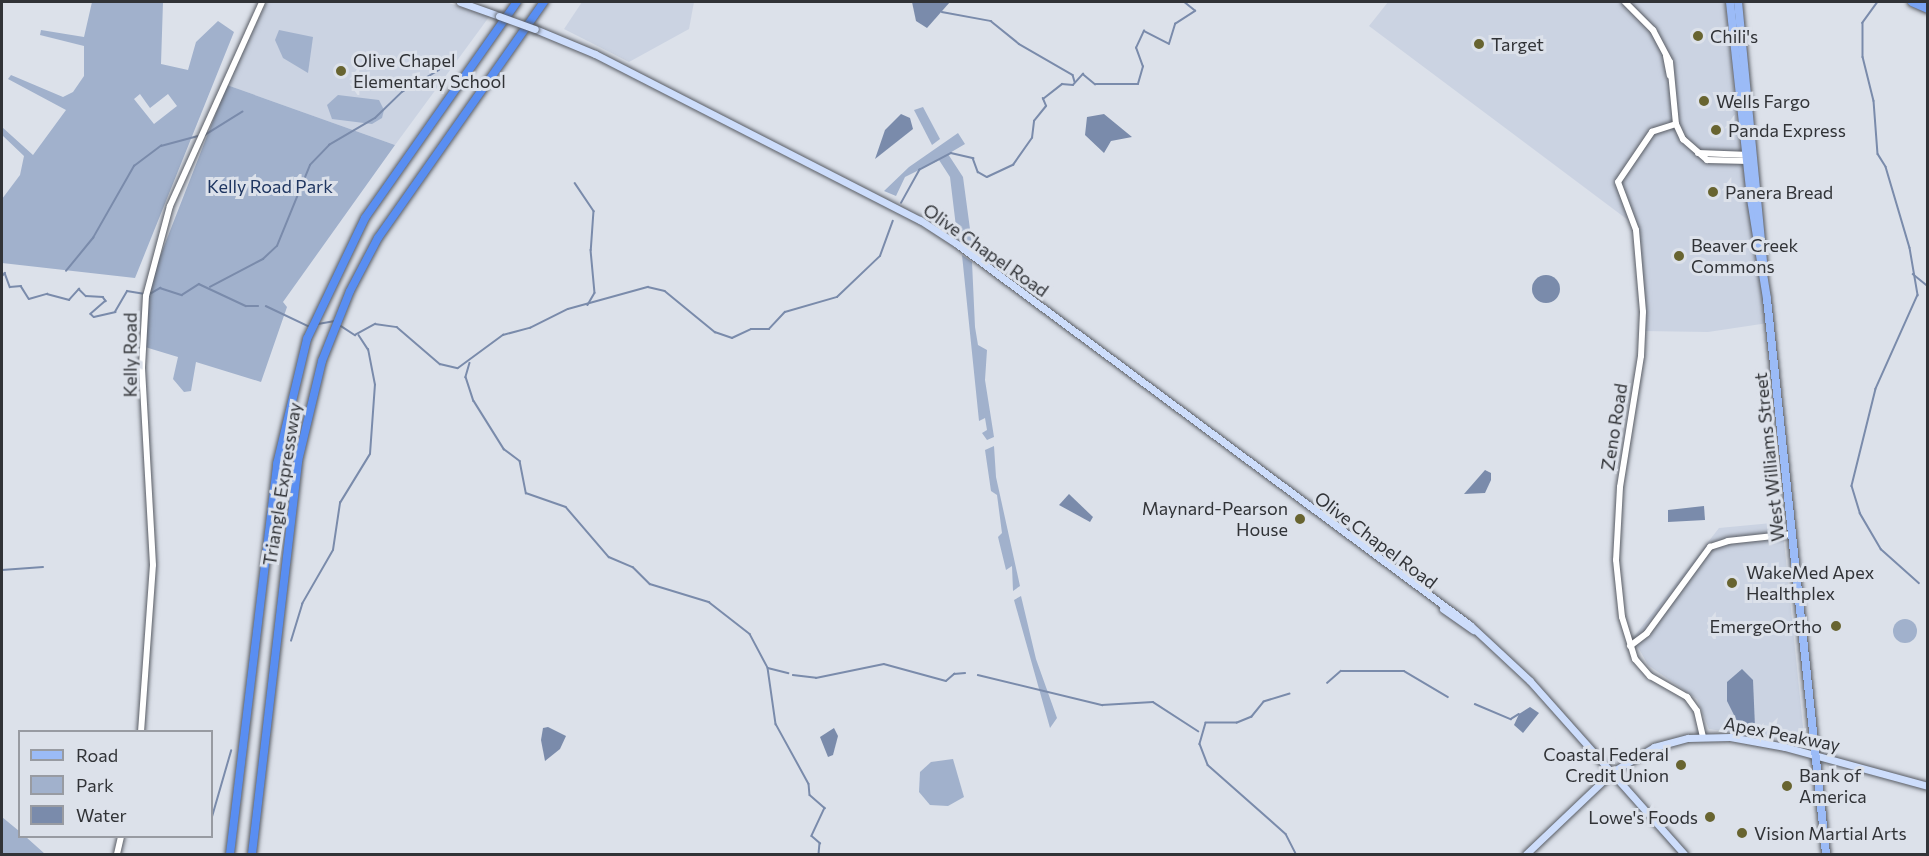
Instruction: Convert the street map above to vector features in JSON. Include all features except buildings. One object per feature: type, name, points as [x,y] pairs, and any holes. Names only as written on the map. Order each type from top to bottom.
[{"type":"highway","name":"Triangle Expressway","points":[[230,855],[285,417],[307,339],[344,255],[390,180],[518,2]]},
{"type":"highway","name":"Triangle Expressway","points":[[252,855],[306,420],[330,340],[360,270],[402,200],[544,2]]},
{"type":"highway","points":[[1912,2],[1928,9]]},
{"type":"main road","name":"Olive Chapel Road","points":[[460,2],[595,54],[936,229],[1473,630],[1530,681],[1684,855]]},
{"type":"main road","name":"West Williams Street","points":[[1730,2],[1746,156],[1764,272]]},
{"type":"main road","name":"West Williams Street","points":[[1738,2],[1756,159],[1764,272],[1826,855]]},
{"type":"main road","name":"Apex Peakway","points":[[1526,855],[1612,772],[1654,747],[1703,736],[1815,753],[1928,786]]},
{"type":"street","name":"Kelly Road","points":[[141,730],[153,565],[142,340],[151,270],[170,206],[262,2]]},
{"type":"street","points":[[1625,2],[1631,4],[1656,35],[1666,56],[1676,124],[1683,139],[1698,153],[1746,156],[1756,159]]},
{"type":"street","name":"Zeno Road","points":[[1676,124],[1652,132],[1618,182],[1638,239],[1643,312],[1641,356],[1626,437],[1617,527],[1619,598],[1630,646],[1646,672],[1692,702],[1703,736]]},
{"type":"street","points":[[1630,646],[1647,633],[1710,548],[1728,541],[1792,534]]},
{"type":"street","points":[[117,855],[121,838]]},
{"type":"shaded area","name":"Olive Chapel Elementary School","points":[[267,2],[446,2],[489,17],[395,145],[227,85]]},
{"type":"shaded area","points":[[582,2],[694,2],[689,29],[629,62],[564,29]]},
{"type":"shaded area","name":"Beaver Creek Commons","points":[[1388,2],[1725,2],[1739,144],[1768,323],[1708,332],[1642,331],[1636,226],[1369,26]]},
{"type":"shaded area","name":"WakeMed Apex Healthplex","points":[[1782,522],[1804,736],[1799,742],[1709,729],[1697,699],[1648,665],[1633,638],[1719,528]]},
{"type":"green space","points":[[92,2],[163,2],[161,64],[188,70],[196,42],[218,21],[234,32],[135,278],[2,263],[2,199],[20,175],[24,156],[2,135],[2,127],[33,155],[66,110],[8,79],[11,75],[63,97],[73,92],[84,76],[84,46],[40,35],[41,30],[84,37]],"holes":[[[140,94],[150,108],[168,94],[177,106],[154,124],[134,99]]]},
{"type":"green space","points":[[279,30],[313,37],[308,73],[283,58],[275,40]]},
{"type":"green space","name":"Kelly Road Park","points":[[227,85],[395,145],[283,302],[287,307],[261,382],[196,362],[191,391],[184,392],[173,379],[178,357],[145,347],[143,300]]},
{"type":"green space","points":[[338,95],[379,100],[384,110],[382,118],[372,124],[332,119],[327,105]]},
{"type":"green space","points":[[923,107],[940,139],[932,145],[914,110]]},
{"type":"green space","points":[[958,133],[965,144],[948,154],[963,177],[972,244],[957,235],[950,177],[939,160],[905,177],[896,196],[884,191],[909,167]]},
{"type":"green space","points":[[962,255],[972,262],[978,345],[987,350],[985,380],[994,437],[987,440],[982,433],[987,430],[985,418],[979,421]]},
{"type":"green space","points":[[994,446],[996,477],[1020,586],[1013,591],[1012,566],[1006,570],[998,537],[1002,533],[997,495],[991,491],[985,450]]},
{"type":"green space","points":[[1021,596],[1036,659],[1057,718],[1050,728],[1014,600]]},
{"type":"green space","points":[[1905,619],[1914,622],[1917,631],[1914,640],[1905,643],[1896,640],[1893,631],[1896,622]]},
{"type":"green space","points":[[953,759],[964,797],[948,806],[930,805],[919,792],[920,772],[931,762]]},
{"type":"green space","points":[[2,817],[18,830],[18,838],[27,838],[45,854],[2,854]]},
{"type":"water","points":[[912,2],[950,2],[927,28],[916,21]]},
{"type":"water","points":[[901,114],[910,118],[913,129],[875,159],[885,130]]},
{"type":"water","points":[[1104,114],[1132,137],[1111,141],[1104,153],[1085,135],[1087,117]]},
{"type":"water","points":[[1546,275],[1556,279],[1560,289],[1556,299],[1546,303],[1536,299],[1532,289],[1536,279]]},
{"type":"water","points":[[1485,470],[1491,473],[1491,480],[1485,493],[1464,494]]},
{"type":"water","points":[[1069,494],[1093,517],[1090,522],[1059,505]]},
{"type":"water","points":[[1704,506],[1705,520],[1668,522],[1668,510]]},
{"type":"water","points":[[1742,669],[1753,680],[1755,727],[1737,721],[1727,701],[1727,682]]},
{"type":"water","points":[[1530,707],[1539,713],[1523,733],[1514,725],[1519,714]]},
{"type":"water","points":[[548,727],[566,736],[560,749],[545,761],[541,740],[543,728]]},
{"type":"water","points":[[834,728],[838,736],[833,755],[828,757],[820,737]]},
{"type":"waterway","points":[[901,203],[919,170],[951,153],[973,158],[978,172],[987,177],[1013,165],[1032,138],[1034,121],[1046,106],[1043,99],[1062,84],[1073,85],[1083,74],[1095,84],[1138,84],[1143,67],[1136,48],[1144,31],[1169,44],[1175,24],[1195,11],[1184,2]]},
{"type":"waterway","points":[[1878,2],[1863,23],[1863,57],[1874,101],[1878,154],[1886,167],[1910,248],[1918,295],[1876,389],[1852,486],[1860,513],[1881,549],[1919,583]]},
{"type":"waterway","points":[[942,12],[991,21],[1019,44],[1073,75],[1075,82]]},
{"type":"waterway","points":[[210,287],[263,259],[277,246],[310,165],[329,145],[375,118],[402,92],[439,70]]},
{"type":"waterway","points":[[205,135],[242,112]]},
{"type":"waterway","points":[[66,271],[93,238],[134,166],[161,146],[198,136]]},
{"type":"waterway","points":[[575,183],[594,211],[591,250],[595,293],[588,305]]},
{"type":"waterway","points":[[341,326],[355,335],[375,324],[397,327],[440,364],[458,368],[503,335],[530,328],[568,309],[648,287],[665,291],[715,332],[732,338],[751,329],[769,329],[785,312],[837,297],[880,256],[893,221]]},
{"type":"waterway","points":[[2,276],[5,273],[10,287],[21,286],[29,299],[47,294],[69,300],[79,289],[86,296],[103,297],[106,301],[91,314],[94,317],[115,312],[127,291],[145,294]]},
{"type":"waterway","points":[[1913,274],[1928,286]]},
{"type":"waterway","points":[[150,294],[160,288],[182,295],[199,284],[246,306],[258,306]]},
{"type":"waterway","points":[[266,306],[308,326]]},
{"type":"waterway","points":[[318,324],[335,321]]},
{"type":"waterway","points":[[291,641],[302,604],[333,550],[340,503],[370,454],[375,385],[368,350],[359,336]]},
{"type":"waterway","points":[[470,363],[466,377],[474,401],[504,449],[520,461],[526,493],[566,507],[609,557],[633,567],[650,584],[709,602],[750,634],[768,668],[776,724],[809,784],[810,795],[825,808],[812,836],[820,843],[819,854]]},
{"type":"waterway","points":[[2,570],[43,567]]},
{"type":"waterway","points":[[793,675],[816,678],[884,664],[946,681],[954,674],[965,673]]},
{"type":"waterway","points":[[768,668],[788,673]]},
{"type":"waterway","points":[[1327,683],[1341,671],[1404,671],[1448,697]]},
{"type":"waterway","points":[[978,675],[1102,705],[1153,702],[1198,731]]},
{"type":"waterway","points":[[1290,694],[1264,702],[1252,717],[1237,723],[1206,723],[1200,744],[1208,765],[1286,834],[1296,854]]},
{"type":"waterway","points":[[1475,704],[1511,719],[1519,714]]},
{"type":"waterway","points":[[213,814],[231,751]]},
{"type":"place","name":"Chili's","points":[[1698,36]]},
{"type":"place","name":"Target","points":[[1479,44]]},
{"type":"place","name":"Olive Chapel Elementary School","points":[[341,71]]},
{"type":"place","name":"Wells Fargo","points":[[1704,101]]},
{"type":"place","name":"Panda Express","points":[[1716,130]]},
{"type":"place","name":"Panera Bread","points":[[1713,192]]},
{"type":"place","name":"Beaver Creek Commons","points":[[1679,256]]},
{"type":"place","name":"Maynard-Pearson House","points":[[1300,519]]},
{"type":"place","name":"WakeMed Apex Healthplex","points":[[1732,583]]},
{"type":"place","name":"EmergeOrtho","points":[[1836,626]]},
{"type":"place","name":"Coastal Federal Credit Union","points":[[1681,765]]},
{"type":"place","name":"Bank of America","points":[[1787,786]]},
{"type":"place","name":"Lowe's Foods","points":[[1710,817]]},
{"type":"place","name":"Vision Martial Arts","points":[[1742,833]]}]
